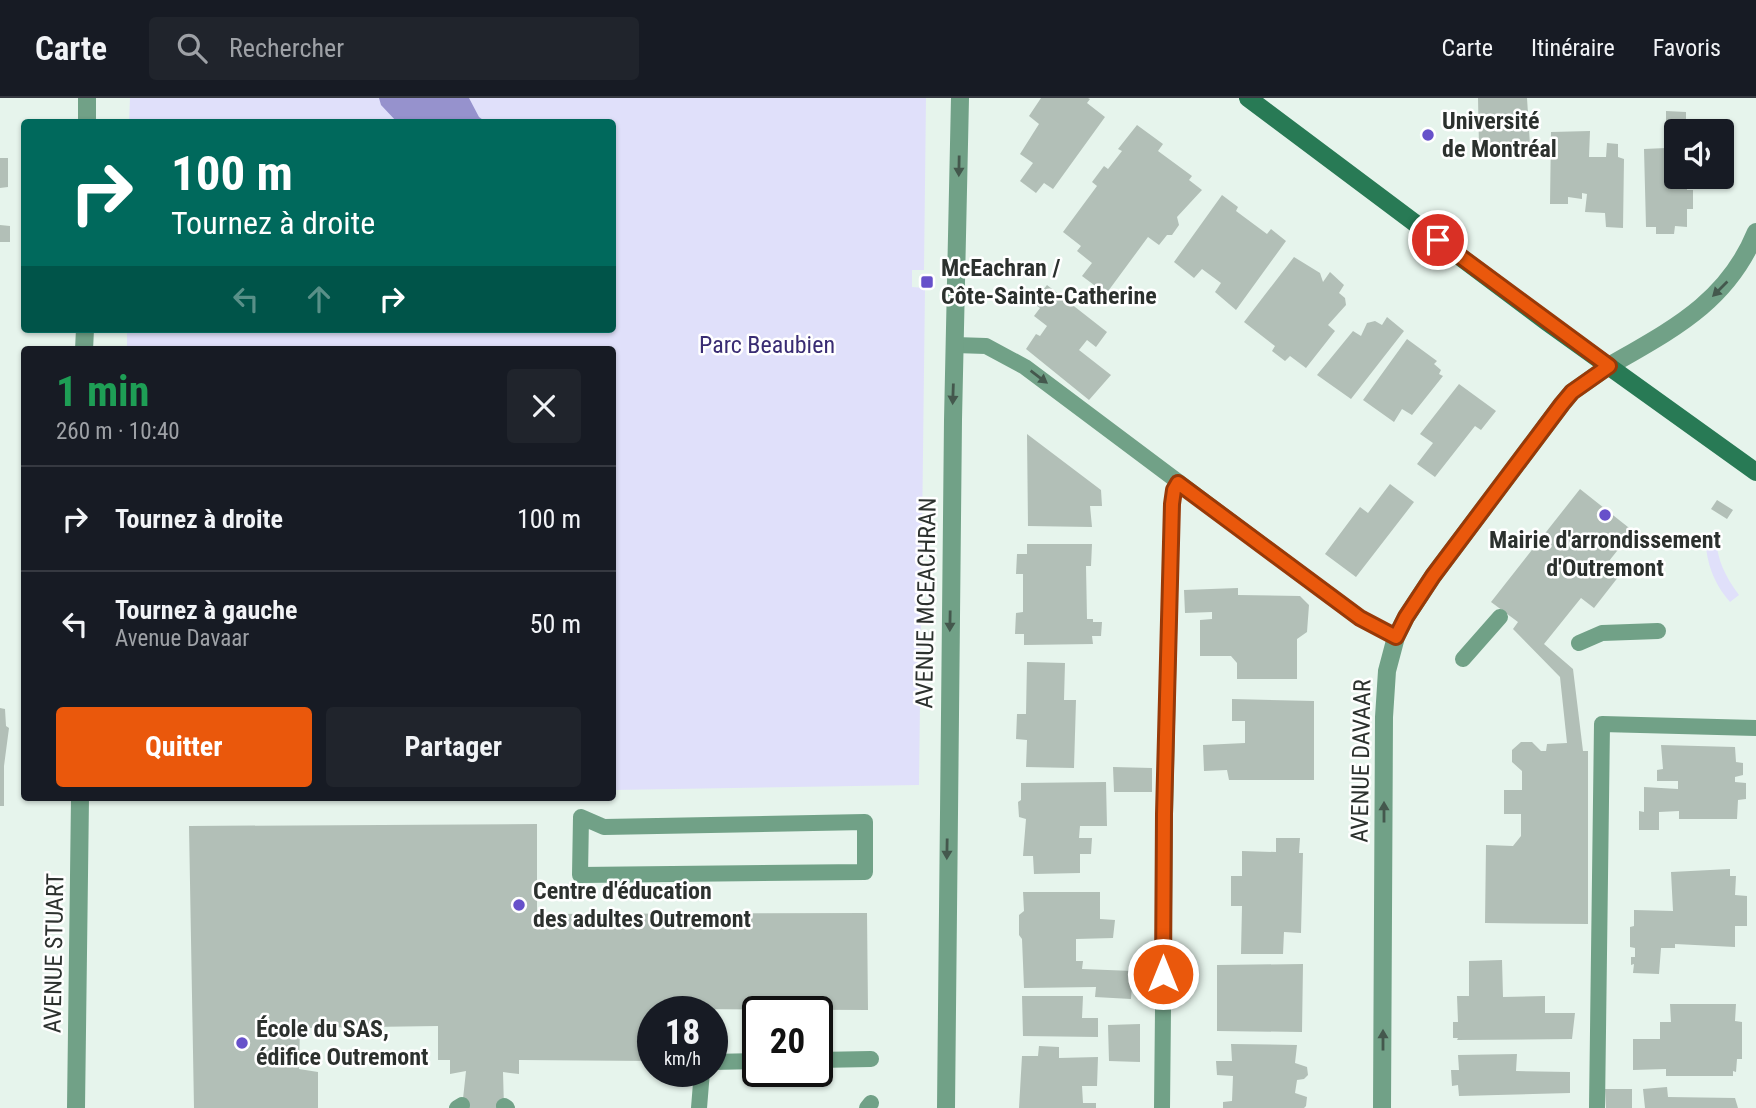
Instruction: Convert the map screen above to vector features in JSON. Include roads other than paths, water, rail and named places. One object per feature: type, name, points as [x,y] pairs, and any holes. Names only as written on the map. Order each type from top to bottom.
[{"type":"main road","points":[[1248,98],[1756,472]]},
{"type":"street","points":[[87,98],[87,119]]},
{"type":"street","name":"AVENUE MCEACHRAN","points":[[946,1108],[946,902],[960,98]]},
{"type":"street","name":"AVENUE DAVAAR","points":[[1382,1108],[1384,702],[1387,671],[1396,637],[1433,576],[1572,392],[1609,366],[1667,334],[1718,292],[1735,273],[1756,232]]},
{"type":"street","name":"AVENUE STUART","points":[[76,1108],[80,801]]},
{"type":"lane","points":[[955,345],[986,346],[1008,356],[1360,618],[1396,637]]},
{"type":"lane","points":[[1162,1108],[1164,814],[1172,504],[1178,483]]},
{"type":"lane","points":[[1463,659],[1500,617]]},
{"type":"lane","points":[[1579,643],[1602,633],[1658,631]]},
{"type":"lane","points":[[1597,1108],[1602,724],[1756,727]]},
{"type":"lane","points":[[581,817],[604,827],[865,822],[865,872],[580,875],[581,817]]},
{"type":"lane","points":[[833,1060],[871,1059]]},
{"type":"lane","points":[[699,1108],[701,1087]]},
{"type":"place","name":"Université de Montréal","points":[[1428,135]]},
{"type":"place","name":"McEachran / Côte-Sainte-Catherine","points":[[927,282]]},
{"type":"place","name":"Mairie d'arrondissement d'Outremont","points":[[1605,515]]},
{"type":"place","name":"Centre d'éducation des adultes Outremont","points":[[519,905]]},
{"type":"place","name":"École du SAS, édifice Outremont","points":[[242,1043]]},
{"type":"park label","name":"Parc Beaubien","points":[[767,345]]}]
